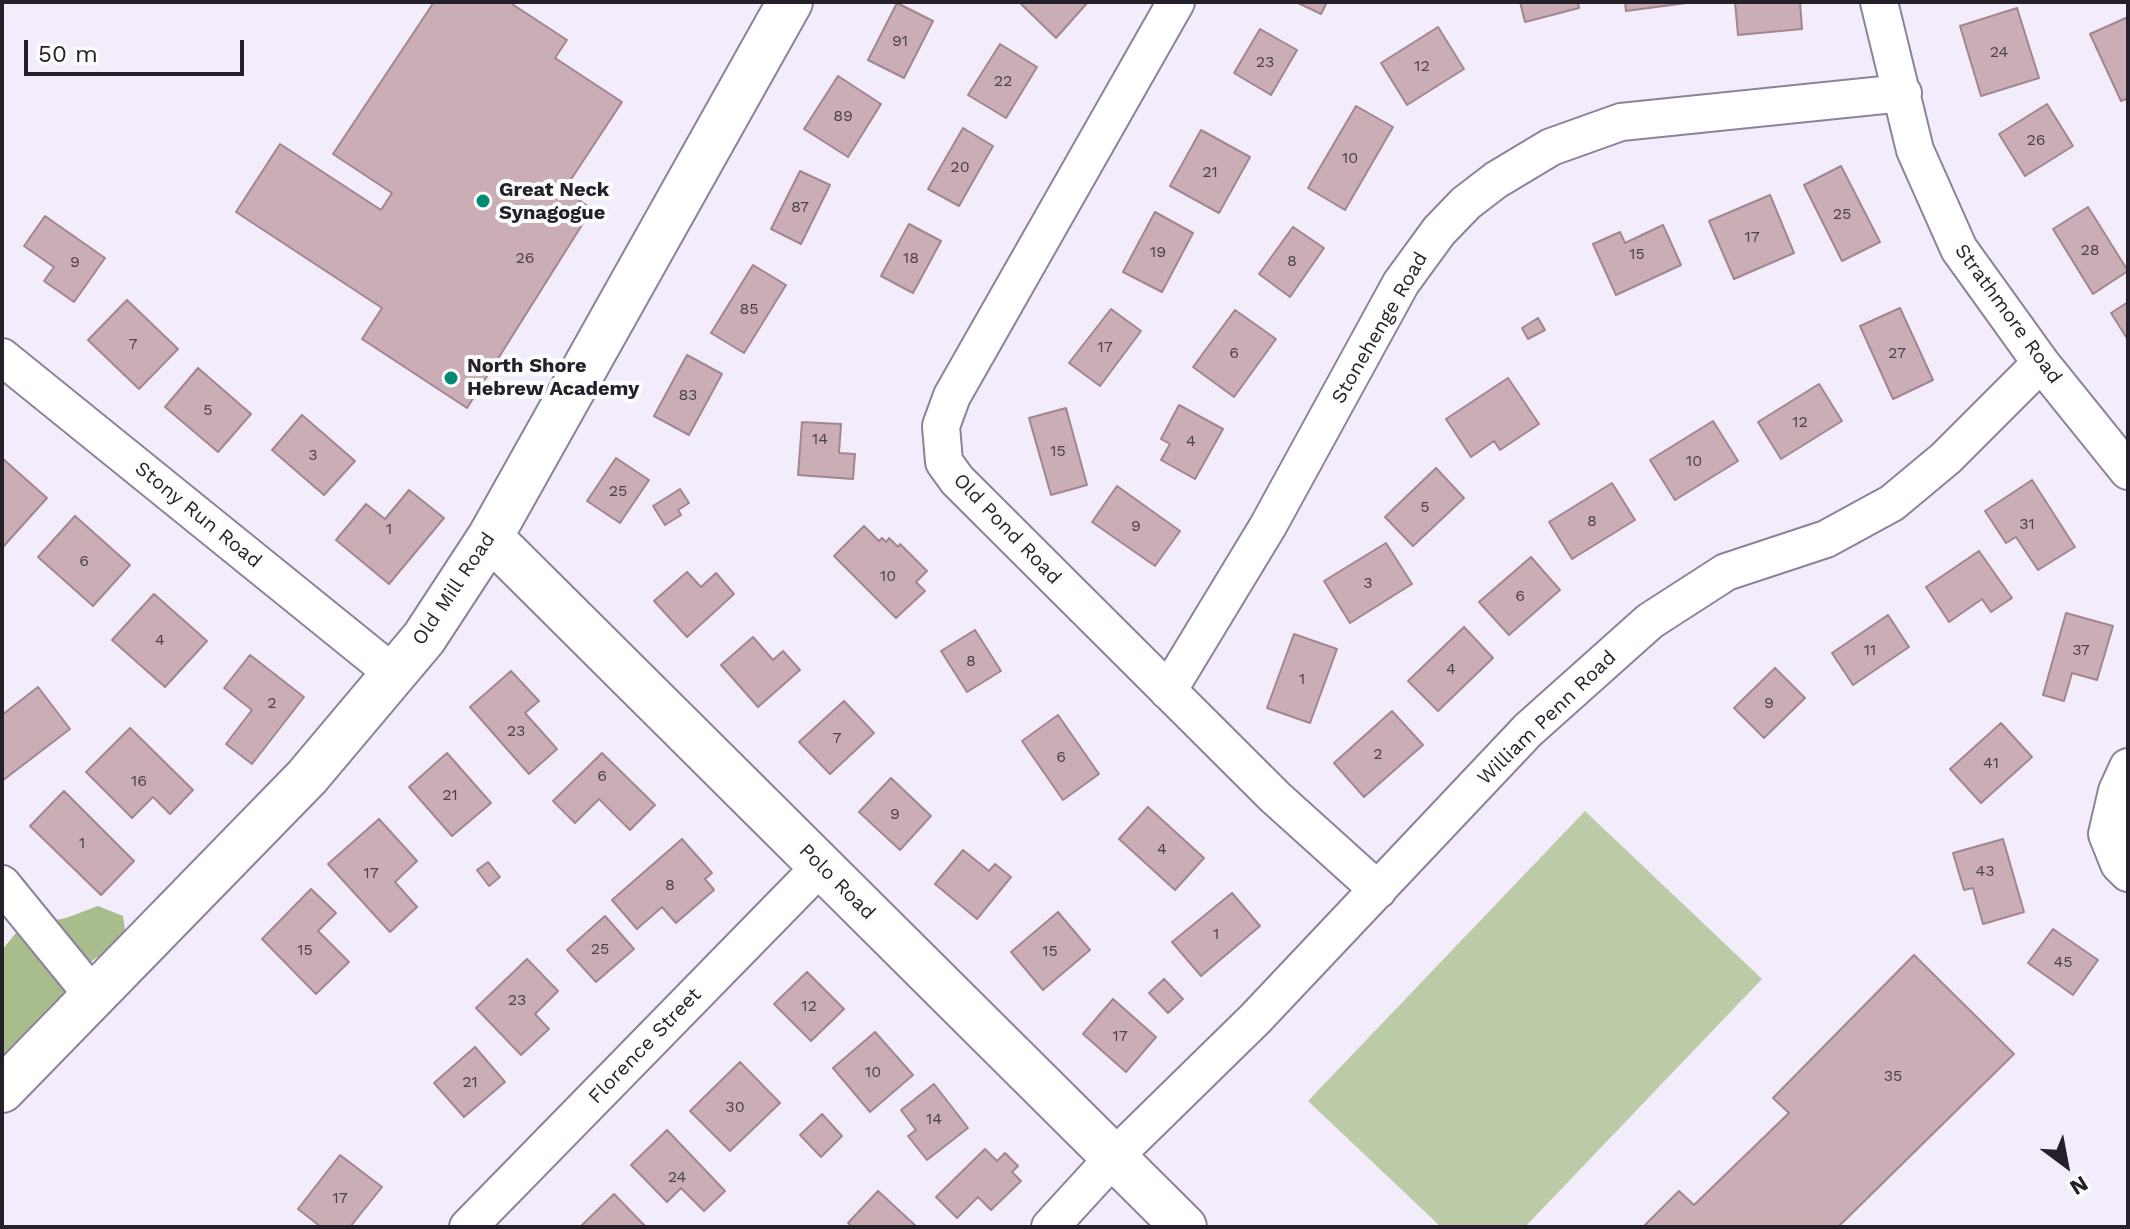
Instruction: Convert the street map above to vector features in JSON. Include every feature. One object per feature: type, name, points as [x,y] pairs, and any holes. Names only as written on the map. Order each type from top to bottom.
[{"type":"street","name":"Old Mill Road","points":[[2,1090],[307,777],[424,638],[490,537],[790,2]]},
{"type":"street","name":"Old Pond Road","points":[[1176,2],[952,396],[941,426],[944,462],[957,480],[1275,797],[1378,890]]},
{"type":"street","name":"Strathmore Road","points":[[1879,2],[1915,150],[1959,249],[2041,363],[2128,471]]},
{"type":"street","name":"Stonehenge Road","points":[[1168,691],[1268,526],[1401,283],[1439,231],[1466,203],[1496,180],[1551,147],[1621,122],[1903,93]]},
{"type":"street","name":"Stony Run Road","points":[[2,357],[394,674]]},
{"type":"street","name":"William Penn Road","points":[[1050,1227],[1114,1157],[1255,1019],[1528,730],[1650,621],[1726,572],[1826,539],[1892,503],[1946,458],[2041,363]]},
{"type":"street","name":"Polo Road","points":[[490,537],[1184,1227]]},
{"type":"street","points":[[2128,767],[2117,791],[2107,834],[2119,864],[2128,873]]},
{"type":"street","name":"Florence Street","points":[[468,1227],[821,866]]},
{"type":"street","points":[[2,884],[94,997]]},
{"type":"green space","points":[[1585,811],[1762,979],[1525,1227],[1441,1227],[1308,1101]]},
{"type":"green space","points":[[98,906],[123,916],[125,930],[118,945],[93,960],[2,1075],[2,950],[20,928],[66,918]]},
{"type":"building","name":"Great Neck Synagogue","points":[[434,2],[509,2],[567,40],[555,58],[622,102],[564,190],[592,209],[467,408],[362,339],[382,308],[236,212],[280,144],[381,210],[392,193],[333,154]]},
{"type":"building","points":[[1019,2],[1088,2],[1056,38]]},
{"type":"building","points":[[1296,2],[1327,2],[1321,14]]},
{"type":"building","points":[[1520,2],[1578,2],[1579,8],[1525,22]]},
{"type":"building","points":[[1625,2],[1694,2],[1626,11]]},
{"type":"building","points":[[1735,2],[1800,2],[1802,29],[1738,35]]},
{"type":"building","points":[[897,3],[933,21],[904,78],[868,60]]},
{"type":"building","points":[[2017,8],[2039,78],[1981,96],[1960,26]]},
{"type":"building","points":[[2128,17],[2128,98],[2121,101],[2090,34]]},
{"type":"building","points":[[1438,27],[1464,69],[1407,105],[1381,63]]},
{"type":"building","points":[[1260,29],[1297,50],[1271,95],[1234,73]]},
{"type":"building","points":[[1000,44],[1037,67],[1006,118],[968,95]]},
{"type":"building","points":[[838,76],[881,104],[848,157],[804,129]]},
{"type":"building","points":[[2047,104],[2073,146],[2025,176],[1999,134]]},
{"type":"building","points":[[1356,106],[1393,127],[1345,210],[1308,188]]},
{"type":"building","points":[[963,128],[993,146],[959,206],[928,189]]},
{"type":"building","points":[[1201,130],[1250,157],[1219,213],[1170,186]]},
{"type":"building","points":[[1841,166],[1880,242],[1842,261],[1804,185]]},
{"type":"building","points":[[800,171],[830,185],[801,244],[771,229]]},
{"type":"building","points":[[1770,195],[1794,253],[1734,279],[1709,221]]},
{"type":"building","points":[[2088,207],[2128,271],[2093,294],[2053,229]]},
{"type":"building","points":[[1155,212],[1193,233],[1162,292],[1123,272]]},
{"type":"building","points":[[45,216],[105,258],[74,302],[44,281],[54,267],[24,246]]},
{"type":"building","points":[[909,224],[941,241],[913,293],[881,276]]},
{"type":"building","points":[[1663,225],[1681,265],[1616,295],[1593,244],[1620,232],[1625,243]]},
{"type":"building","points":[[1293,227],[1324,248],[1290,297],[1259,274]]},
{"type":"building","points":[[753,265],[786,285],[744,353],[711,333]]},
{"type":"building","points":[[127,300],[178,349],[139,389],[88,340]]},
{"type":"building","points":[[2128,302],[2128,340],[2111,313]]},
{"type":"building","points":[[1900,308],[1933,380],[1893,399],[1860,326]]},
{"type":"building","points":[[1111,309],[1141,331],[1100,386],[1069,363]]},
{"type":"building","points":[[1235,310],[1276,339],[1234,397],[1193,367]]},
{"type":"building","points":[[1538,318],[1545,330],[1528,339],[1522,328]]},
{"type":"building","points":[[687,355],[722,374],[689,435],[654,416]]},
{"type":"building","points":[[198,368],[251,414],[218,452],[165,407]]},
{"type":"building","points":[[1508,378],[1539,424],[1500,450],[1494,441],[1471,457],[1446,419]]},
{"type":"building","points":[[1819,384],[1842,421],[1781,459],[1758,422]]},
{"type":"building","points":[[1179,405],[1223,429],[1195,479],[1161,460],[1170,444],[1161,439]]},
{"type":"building","points":[[1066,408],[1087,485],[1051,495],[1029,418]]},
{"type":"building","points":[[302,415],[355,461],[324,495],[272,450]]},
{"type":"building","points":[[1713,421],[1738,461],[1675,500],[1650,460]]},
{"type":"building","points":[[802,422],[841,424],[839,453],[855,454],[853,479],[798,475]]},
{"type":"building","points":[[2,458],[47,498],[2,548]]},
{"type":"building","points":[[616,458],[649,480],[620,523],[587,501]]},
{"type":"building","points":[[1436,468],[1464,498],[1413,546],[1385,517]]},
{"type":"building","points":[[2032,480],[2075,547],[2038,570],[2016,537],[2006,543],[1985,511]]},
{"type":"building","points":[[1612,483],[1635,520],[1572,559],[1549,522]]},
{"type":"building","points":[[1117,486],[1180,531],[1155,566],[1092,522]]},
{"type":"building","points":[[680,489],[689,503],[678,510],[681,515],[665,525],[653,506]]},
{"type":"building","points":[[409,490],[444,518],[389,584],[336,540],[366,504],[385,519]]},
{"type":"building","points":[[75,516],[130,565],[93,606],[38,557]]},
{"type":"building","points":[[864,526],[879,541],[882,538],[886,542],[889,538],[898,547],[900,544],[927,571],[916,582],[925,591],[896,618],[834,556]]},
{"type":"building","points":[[1386,543],[1412,584],[1350,623],[1324,581]]},
{"type":"building","points":[[1979,551],[2012,598],[1991,612],[1982,599],[1949,622],[1926,587]]},
{"type":"building","points":[[1531,557],[1560,590],[1509,635],[1479,602]]},
{"type":"building","points":[[687,572],[701,587],[716,573],[734,594],[687,637],[654,601]]},
{"type":"building","points":[[154,594],[207,641],[165,687],[112,640]]},
{"type":"building","points":[[2066,613],[2113,626],[2097,680],[2072,673],[2064,701],[2043,695]]},
{"type":"building","points":[[1888,615],[1909,647],[1853,685],[1832,653]]},
{"type":"building","points":[[1464,627],[1493,658],[1438,711],[1408,681]]},
{"type":"building","points":[[975,630],[1001,671],[967,692],[941,651]]},
{"type":"building","points":[[1294,634],[1337,649],[1310,723],[1267,708]]},
{"type":"building","points":[[753,637],[773,660],[783,651],[800,670],[758,707],[721,665]]},
{"type":"building","points":[[250,655],[304,697],[252,764],[226,744],[252,710],[224,688]]},
{"type":"building","points":[[1775,668],[1805,698],[1764,738],[1734,708]]},
{"type":"building","points":[[511,671],[539,701],[525,713],[557,749],[529,774],[470,707]]},
{"type":"building","points":[[38,687],[70,729],[2,781],[2,715]]},
{"type":"building","points":[[844,701],[874,733],[830,774],[799,742]]},
{"type":"building","points":[[1392,711],[1423,745],[1364,797],[1334,763]]},
{"type":"building","points":[[1058,715],[1099,774],[1063,800],[1022,741]]},
{"type":"building","points":[[2001,723],[2032,757],[1981,803],[1950,769]]},
{"type":"building","points":[[130,728],[193,790],[170,814],[153,797],[132,818],[86,772]]},
{"type":"building","points":[[447,753],[491,803],[452,836],[409,787]]},
{"type":"building","points":[[602,753],[655,805],[630,830],[599,799],[575,823],[553,801]]},
{"type":"building","points":[[891,778],[931,816],[900,850],[859,812]]},
{"type":"building","points":[[64,791],[134,861],[101,895],[30,826]]},
{"type":"building","points":[[1148,807],[1204,858],[1175,890],[1119,839]]},
{"type":"building","points":[[379,819],[417,861],[395,882],[417,907],[390,932],[328,864]]},
{"type":"building","points":[[682,839],[712,873],[705,879],[714,890],[676,923],[662,907],[637,929],[612,900]]},
{"type":"building","points":[[2003,839],[2024,912],[1983,924],[1973,888],[1964,890],[1953,853]]},
{"type":"building","points":[[963,850],[989,871],[995,864],[1011,877],[977,919],[935,884]]},
{"type":"building","points":[[488,862],[500,877],[489,886],[477,870]]},
{"type":"building","points":[[311,889],[336,913],[318,931],[349,962],[316,994],[262,939]]},
{"type":"building","points":[[1232,893],[1260,926],[1201,976],[1172,942]]},
{"type":"building","points":[[1058,912],[1090,950],[1043,990],[1011,952]]},
{"type":"building","points":[[605,916],[634,949],[596,982],[567,950]]},
{"type":"building","points":[[2053,929],[2098,960],[2073,995],[2028,963]]},
{"type":"building","points":[[1914,955],[2014,1054],[1838,1227],[1643,1227],[1679,1191],[1694,1205],[1789,1113],[1773,1098]]},
{"type":"building","points":[[527,959],[558,991],[535,1014],[549,1029],[521,1055],[476,1008]]},
{"type":"building","points":[[807,972],[844,1009],[811,1041],[774,1004]]},
{"type":"building","points":[[1164,979],[1183,999],[1168,1013],[1149,993]]},
{"type":"building","points":[[1113,999],[1156,1037],[1126,1072],[1083,1034]]},
{"type":"building","points":[[875,1032],[913,1075],[870,1112],[833,1068]]},
{"type":"building","points":[[475,1047],[505,1082],[464,1117],[434,1083]]},
{"type":"building","points":[[740,1062],[780,1103],[730,1151],[690,1111]]},
{"type":"building","points":[[934,1084],[968,1128],[927,1160],[908,1136],[916,1130],[901,1110]]},
{"type":"building","points":[[822,1114],[842,1136],[821,1157],[800,1135]]},
{"type":"building","points":[[667,1130],[725,1191],[704,1211],[681,1188],[667,1202],[631,1165]]},
{"type":"building","points":[[985,1149],[997,1161],[1005,1153],[1018,1166],[1012,1172],[1021,1181],[991,1210],[978,1197],[957,1218],[936,1197]]},
{"type":"building","points":[[340,1155],[382,1187],[350,1227],[321,1227],[298,1209]]},
{"type":"building","points":[[878,1191],[917,1227],[853,1227],[848,1223]]},
{"type":"building","points":[[614,1194],[646,1227],[581,1226]]},
{"type":"place","name":"Great Neck Synagogue","points":[[483,201]]},
{"type":"place","name":"North Shore Hebrew Academy","points":[[451,378]]}]
